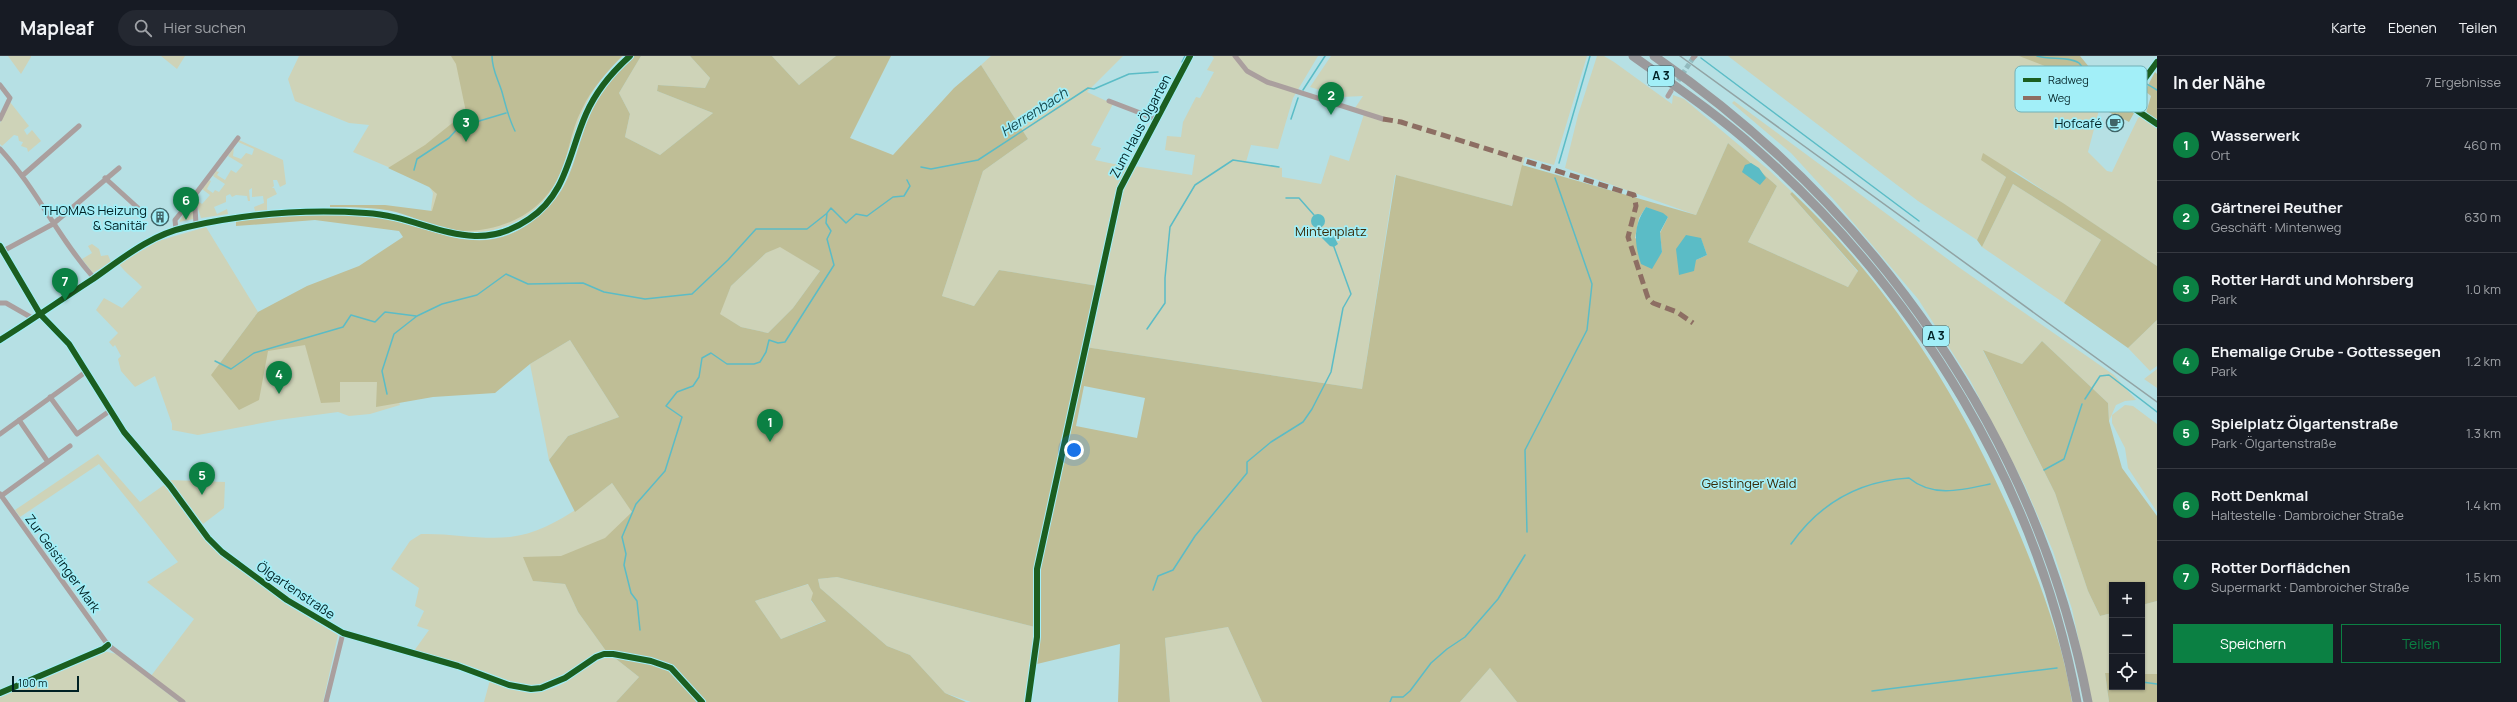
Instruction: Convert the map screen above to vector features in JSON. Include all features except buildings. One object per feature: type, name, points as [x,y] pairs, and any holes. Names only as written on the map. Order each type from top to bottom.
[{"type":"highway","name":"A 3","points":[[1633,56],[1726,124],[1786,176],[1860,254],[1924,338],[1979,429],[2025,526],[2055,613],[2077,702]]},
{"type":"highway","name":"A 3","points":[[1654,56],[1732,114],[1819,193],[1873,252],[1933,332],[1989,424],[2035,521],[2065,609],[2088,702]]},
{"type":"street","points":[[0,340],[34,319],[152,239],[176,230],[196,225],[289,213],[368,213],[399,218],[465,237],[485,236],[516,227],[536,214],[555,195],[564,179],[580,128],[593,100],[606,81],[630,56]]},
{"type":"street","name":"Zum Haus Ölgarten","points":[[1028,702],[1037,637],[1037,569],[1120,189],[1190,56]]},
{"type":"street","points":[[1235,56],[1247,71],[1268,82],[1383,119]]},
{"type":"street","points":[[0,85],[10,98],[0,119]]},
{"type":"street","name":"Zum Haus Ölgarten","points":[[1109,101],[1156,119]]},
{"type":"street","points":[[22,176],[79,126]]},
{"type":"street","points":[[176,230],[176,220],[238,138]]},
{"type":"street","points":[[0,149],[22,176],[64,242],[94,278]]},
{"type":"street","points":[[2,249],[53,224],[104,178],[119,168]]},
{"type":"street","points":[[104,178],[138,208]]},
{"type":"street","points":[[188,204],[195,207],[196,225]]},
{"type":"street","name":"Ölgartenstraße","points":[[2,249],[40,314],[69,344],[110,410],[139,452],[164,479],[208,538],[222,552],[287,600],[343,633],[458,666],[509,685],[531,689],[553,684],[604,654],[651,661],[671,668],[702,702]]},
{"type":"street","points":[[0,304],[6,303],[34,319]]},
{"type":"street","points":[[0,434],[87,371]]},
{"type":"street","points":[[50,397],[77,434],[110,410]]},
{"type":"street","points":[[19,420],[48,462]]},
{"type":"street","points":[[1,495],[70,446]]},
{"type":"street","name":"Zur Geistinger Mark","points":[[1,495],[108,645],[183,702]]},
{"type":"street","points":[[326,702],[343,633]]},
{"type":"street","points":[[0,693],[103,650],[108,645]]},
{"type":"green space","points":[[8,56],[31,56],[31,57],[21,74]]},
{"type":"green space","points":[[161,56],[185,56],[177,69]]},
{"type":"green space","points":[[299,56],[577,56],[589,74],[618,56],[623,56],[607,72],[593,91],[582,113],[563,170],[558,181],[543,202],[534,211],[512,224],[487,231],[463,233],[429,226],[433,193],[428,184],[353,152],[369,125],[349,123],[295,101],[288,79]]},
{"type":"green space","points":[[451,56],[622,56],[600,81],[586,101],[578,117],[561,172],[549,193],[528,212],[516,219],[489,229],[460,231],[444,228],[388,210],[330,207],[330,205],[385,205],[432,211],[437,194],[429,187],[388,168],[425,145],[466,112],[456,64]]},
{"type":"green space","name":"Geistinger Wald","points":[[634,56],[641,56],[619,93],[630,114],[625,137],[660,155],[713,113],[657,91],[658,85],[705,88],[710,78],[690,56],[772,56],[799,85],[836,56],[891,56],[850,138],[893,155],[954,88],[981,65],[1028,139],[983,171],[942,296],[974,306],[999,270],[1098,286],[1085,347],[1362,389],[1396,175],[1512,206],[1522,165],[1696,215],[1728,143],[1777,186],[1748,242],[1848,287],[1858,271],[1790,194],[1792,192],[1829,229],[1863,268],[1924,351],[1976,440],[2020,535],[2051,617],[2063,659],[2072,702],[1517,702],[1490,668],[1460,702],[1262,702],[1228,627],[1165,638],[1170,702],[1118,702],[1120,644],[1037,664],[1031,702],[1025,702],[1035,627],[837,577],[818,579],[820,588],[887,646],[910,655],[945,693],[966,702],[616,702],[639,677],[606,651],[578,612],[565,584],[533,581],[523,557],[561,556],[605,538],[632,512],[612,483],[575,512],[549,460],[568,436],[619,417],[570,340],[530,364],[495,393],[433,397],[376,407],[377,382],[340,382],[340,402],[321,403],[305,345],[268,351],[259,400],[239,410],[211,375],[258,312],[307,286],[359,266],[403,237],[399,231],[315,220],[236,226],[236,221],[302,214],[335,213],[368,216],[394,221],[463,239],[484,240],[506,236],[528,224],[551,204],[558,195],[569,176],[591,112],[607,86]],"holes":[[[1646,207],[1668,217],[1660,233],[1662,252],[1659,256],[1635,238],[1639,218]],[[1701,239],[1707,255],[1696,260]],[[780,247],[820,271],[793,308],[768,333],[741,327],[720,314],[731,286],[766,253]],[[1084,386],[1145,398],[1137,438],[1076,426]],[[808,584],[813,593],[811,600],[826,621],[781,639],[755,601]]]},
{"type":"green space","points":[[641,56],[690,56],[710,78],[705,88],[658,85],[657,91],[713,113],[660,155],[625,137],[630,114],[619,93]]},
{"type":"green space","points":[[772,56],[836,56],[799,85]]},
{"type":"green space","name":"Mintenplatz","points":[[991,56],[1123,56],[1087,92],[1113,104],[1091,145],[1101,148],[1095,160],[1128,167],[1134,166],[1192,175],[1195,155],[1165,150],[1167,136],[1181,137],[1183,122],[1196,97],[1200,98],[1214,72],[1207,70],[1214,58],[1212,56],[1318,56],[1293,98],[1278,149],[1251,145],[1246,162],[1282,168],[1282,177],[1321,184],[1330,155],[1349,161],[1365,111],[1355,108],[1363,96],[1342,97],[1310,87],[1331,56],[1587,56],[1554,165],[1525,157],[1512,206],[1395,175],[1362,389],[1085,347],[1098,286],[999,270],[974,306],[942,296],[983,171],[1028,139],[981,65]]},
{"type":"green space","points":[[1597,56],[1604,56],[1614,62],[1672,104],[1673,95],[1684,99],[1770,171],[1792,192],[1790,194],[1858,272],[1848,287],[1748,242],[1777,186],[1728,143],[1696,215],[1565,168],[1578,115]]},
{"type":"green space","points":[[1728,56],[2019,56],[2065,66],[2015,66],[2015,112],[2098,112],[2088,152],[2107,171],[2112,172],[2138,118],[2146,113],[2157,121],[2157,266],[2016,172],[1982,160],[2006,177],[1977,240],[1918,201]]},
{"type":"green space","points":[[2019,56],[2080,56],[2088,66],[2045,66]]},
{"type":"green space","points":[[2155,72],[2157,74],[2157,121],[2146,113],[2151,96],[2147,93],[2147,87]]},
{"type":"green space","points":[[1734,101],[1957,266],[2114,375],[2136,400],[2125,401],[2116,405],[2109,421],[2108,403],[2042,341],[2022,364],[1983,351],[2055,493],[2088,591],[2100,616],[2109,614],[2109,673],[2105,673],[2109,702],[2092,702],[2072,609],[2053,551],[2025,486],[1970,380],[1918,299],[1834,200],[1791,153],[1732,103]]},
{"type":"green space","points":[[10,102],[29,126],[24,130],[27,135],[32,130],[41,141],[28,152],[27,148],[21,146],[23,142],[19,141],[18,136],[14,135],[2,146],[0,144],[0,123]]},
{"type":"green space","points":[[2110,112],[2134,113],[2129,122]]},
{"type":"green space","points":[[239,140],[283,160],[286,184],[280,187],[277,180],[273,180],[274,186],[272,188],[274,188],[277,194],[267,199],[267,210],[255,211],[254,207],[264,203],[263,196],[252,197],[252,188],[249,190],[250,201],[248,201],[247,196],[236,195],[232,197],[230,194],[226,196],[226,202],[214,207],[217,214],[227,209],[228,214],[201,218],[195,199],[202,204],[210,195],[202,189],[209,180],[211,181],[207,189],[213,193],[215,190],[219,192],[225,184],[213,176],[216,171],[219,172],[217,175],[225,180],[231,170],[236,173],[243,165],[228,156],[234,147],[233,156],[241,159],[246,153],[252,155],[254,149],[238,142]]},
{"type":"green space","points":[[995,145],[1005,148],[1011,146],[990,161],[967,170],[961,190],[958,188],[957,176],[953,173],[916,175],[911,181],[915,186],[915,193],[907,202],[871,220],[856,221],[843,228],[832,221],[832,241],[840,256],[840,268],[808,315],[805,333],[798,339],[792,352],[790,347],[771,352],[763,367],[752,379],[751,413],[727,423],[714,426],[702,425],[691,419],[684,419],[680,453],[683,460],[677,463],[644,496],[629,533],[630,561],[646,618],[643,633],[635,644],[632,644],[630,640],[634,620],[633,609],[616,566],[619,543],[605,559],[556,571],[528,568],[534,581],[565,584],[578,612],[606,651],[598,653],[556,681],[548,684],[526,686],[514,684],[502,681],[458,664],[414,651],[429,630],[417,626],[424,611],[415,606],[419,588],[391,569],[410,541],[421,534],[499,538],[524,534],[538,530],[564,517],[612,483],[626,503],[627,482],[638,468],[635,453],[646,448],[654,436],[669,430],[678,417],[662,406],[660,401],[666,391],[676,387],[691,375],[692,363],[697,350],[702,347],[707,345],[716,346],[732,358],[752,357],[757,349],[758,333],[772,338],[785,332],[793,321],[800,303],[828,262],[821,241],[820,229],[805,235],[761,240],[703,286],[658,305],[640,308],[632,304],[618,303],[596,288],[576,291],[544,285],[529,287],[511,281],[479,301],[428,318],[410,326],[405,330],[395,355],[387,369],[393,379],[400,379],[404,382],[396,393],[400,405],[370,414],[349,416],[338,412],[278,420],[198,435],[172,430],[172,424],[155,376],[135,387],[121,371],[118,359],[121,356],[115,345],[113,347],[109,342],[118,333],[96,310],[104,298],[122,308],[142,287],[119,264],[158,241],[206,227],[258,312],[220,363],[226,365],[232,363],[229,353],[242,355],[250,348],[312,331],[338,320],[344,312],[352,308],[358,308],[375,313],[387,306],[418,308],[436,302],[446,296],[471,290],[489,281],[492,275],[491,269],[493,266],[498,265],[508,266],[531,275],[553,269],[578,278],[587,276],[614,290],[659,290],[696,274],[742,239],[755,225],[767,216],[799,211],[817,214],[821,205],[829,202],[839,210],[841,215],[850,214],[875,198],[875,195],[887,190],[896,190],[907,182],[904,174],[914,164],[916,158],[953,162],[965,161]]},
{"type":"green space","points":[[1983,153],[2063,203],[2157,266],[2157,320],[2128,348],[2064,303],[2101,240],[2013,184],[1982,247],[1977,240],[2006,177],[1981,160]]},
{"type":"green space","points":[[2013,184],[2101,240],[2064,303],[1982,247]]},
{"type":"green space","points":[[190,207],[193,209],[194,219],[179,222],[187,208]]},
{"type":"green space","points":[[92,244],[99,249],[101,256],[108,255],[111,262],[93,273],[82,259],[92,253],[88,246]]},
{"type":"green space","points":[[780,246],[820,271],[793,308],[768,333],[741,327],[719,314],[731,286],[766,253]]},
{"type":"green space","points":[[2157,320],[2157,366],[2150,371],[2128,348]]},
{"type":"green space","points":[[570,340],[619,417],[568,436],[549,460],[530,364]]},
{"type":"green space","points":[[2042,341],[2108,403],[2109,421],[2122,468],[2157,516],[2157,601],[2145,604],[2145,582],[2109,582],[2109,614],[2100,616],[2088,591],[2055,493],[1983,350],[2022,364]]},
{"type":"green space","points":[[2157,369],[2157,388],[2144,379]]},
{"type":"green space","points":[[2125,405],[2133,406],[2157,424],[2157,512],[2128,468],[2125,448],[2112,423],[2112,415]]},
{"type":"green space","points":[[98,454],[140,502],[164,485],[208,543],[289,605],[338,635],[323,702],[186,702],[151,676],[194,619],[147,582],[178,562],[99,464],[20,517],[15,510]]},
{"type":"green space","points":[[169,480],[225,482],[224,508],[203,524]]},
{"type":"green space","points":[[837,577],[1035,627],[1025,702],[971,702],[945,693],[910,655],[887,646],[820,588],[818,579]]},
{"type":"green space","points":[[809,584],[814,593],[811,601],[827,620],[781,639],[755,601]]},
{"type":"green space","points":[[2157,601],[2157,674],[2145,674],[2145,604]]},
{"type":"green space","points":[[1228,627],[1262,702],[1170,702],[1165,638]]},
{"type":"green space","points":[[104,651],[116,654],[179,702],[0,702],[0,696]]},
{"type":"green space","points":[[611,655],[639,677],[616,702],[484,702],[490,680],[517,689],[536,691],[546,690],[564,683],[592,664]]},
{"type":"green space","points":[[1490,668],[1517,702],[1460,702]]},
{"type":"green space","points":[[2105,673],[2109,673],[2109,690],[2145,690],[2145,674],[2157,674],[2157,702],[2109,702]]},
{"type":"water","points":[[1751,163],[1759,168],[1766,178],[1760,185],[1742,172],[1745,165]]},
{"type":"water","points":[[1646,207],[1663,213],[1668,217],[1660,232],[1662,252],[1652,269],[1641,264],[1636,241],[1639,221]]},
{"type":"water","points":[[1315,214],[1321,214],[1325,218],[1325,224],[1321,228],[1315,228],[1311,224],[1311,218]]},
{"type":"water","points":[[1326,228],[1331,231],[1338,244],[1334,247],[1330,246],[1319,235],[1320,231]]},
{"type":"water","points":[[1686,235],[1701,238],[1707,255],[1696,260],[1694,271],[1679,275],[1676,249]]},
{"type":"waterway","points":[[492,56],[494,70],[515,131]]},
{"type":"waterway","name":"Herrenbach","points":[[1182,62],[1185,56]]},
{"type":"waterway","points":[[1303,90],[1325,56]]},
{"type":"waterway","points":[[1559,163],[1590,56]]},
{"type":"waterway","points":[[2037,56],[2075,61],[2081,66]]},
{"type":"waterway","points":[[1701,58],[1919,221]]},
{"type":"waterway","name":"Herrenbach","points":[[921,167],[931,169],[978,160],[1088,88],[1094,89],[1129,74],[1158,72]]},
{"type":"waterway","points":[[2147,84],[2157,90]]},
{"type":"waterway","points":[[1291,119],[1298,98]]},
{"type":"waterway","points":[[414,170],[417,159],[449,138],[459,127],[506,113]]},
{"type":"waterway","points":[[1147,329],[1165,303],[1165,278],[1170,227],[1195,185],[1233,160],[1279,167]]},
{"type":"waterway","points":[[1527,532],[1525,450],[1587,330],[1592,284],[1555,178]]},
{"type":"waterway","name":"Herrenbach","points":[[640,630],[637,601],[631,593],[624,565],[626,554],[622,537],[636,504],[665,471],[682,417],[666,406],[677,392],[693,386],[699,377],[702,358],[711,353],[727,364],[754,364],[760,362],[766,352],[769,340],[778,343],[785,342],[834,265],[827,239],[831,231],[826,223],[827,213],[831,208],[846,223],[856,214],[867,216],[893,197],[904,196],[910,186],[907,180]]},
{"type":"waterway","points":[[1286,198],[1299,198],[1314,215]]},
{"type":"waterway","points":[[387,394],[382,371],[394,334],[417,316],[442,304],[477,295],[506,274],[528,284],[583,283],[604,292],[645,299],[692,294],[728,260],[756,229],[807,229],[826,214]]},
{"type":"waterway","points":[[1153,590],[1158,576],[1173,570],[1195,536],[1247,473],[1247,462],[1271,442],[1303,422],[1312,409],[1331,372],[1343,308],[1351,294],[1334,247]]},
{"type":"waterway","points":[[215,361],[231,369],[254,353],[343,327],[351,315],[375,322],[385,312],[416,316]]},
{"type":"waterway","points":[[2085,399],[2100,376],[2109,375],[2157,412]]},
{"type":"waterway","points":[[2044,470],[2064,459],[2082,404]]},
{"type":"waterway","points":[[1791,544],[1814,517],[1828,506],[1857,489],[1873,484],[1909,478],[1928,488],[1948,491],[1990,484]]},
{"type":"waterway","points":[[1390,702],[1392,697],[1403,697],[1410,691],[1431,663],[1447,649],[1465,637],[1498,599],[1525,555]]},
{"type":"waterway","points":[[1872,691],[2057,668]]},
{"type":"waterway","points":[[2145,682],[2157,684]]},
{"type":"tunnel","points":[[1674,87],[1693,58]]},
{"type":"railway","points":[[1680,56],[2157,402]]},
{"type":"marked path","points":[[1383,119],[1401,122],[1634,195],[1636,206],[1628,237],[1648,298],[1653,303],[1677,312],[1693,323]]},
{"type":"cycle path","points":[[0,340],[93,279],[137,248],[149,241],[187,227],[253,216],[299,212],[344,212],[388,216],[448,232],[468,235],[488,235],[508,230],[529,219],[542,209],[552,197],[565,171],[580,128],[594,98],[605,83],[630,56]]},
{"type":"cycle path","points":[[1028,702],[1037,637],[1037,569],[1120,189],[1190,56]]},
{"type":"cycle path","points":[[2147,76],[2157,62]]},
{"type":"cycle path","points":[[2139,112],[2157,124]]},
{"type":"cycle path","points":[[0,246],[40,314],[69,344],[124,432],[170,486],[208,538],[222,552],[287,600],[343,633],[458,666],[509,685],[531,689],[541,688],[565,678],[596,657],[604,654],[613,654],[651,661],[671,668],[702,702]]},
{"type":"cycle path","points":[[0,693],[103,649],[108,645]]},
{"type":"place","name":"Gärtnerei Reuther","points":[[1331,115]]},
{"type":"place","name":"Hofcafé","points":[[2115,123]]},
{"type":"place","name":"Rotter Hardt und Mohrsberg","points":[[466,142]]},
{"type":"place","name":"THOMAS Heizung & Sanitär","points":[[160,217]]},
{"type":"place","name":"Rott Denkmal","points":[[186,220]]},
{"type":"place","name":"Rotter Dorflädchen","points":[[65,301]]},
{"type":"place","name":"Ehemalige Grube - Gottessegen","points":[[279,394]]},
{"type":"place","name":"Wasserwerk","points":[[770,442]]},
{"type":"place","name":"Spielplatz Ölgartenstraße","points":[[202,495]]}]
